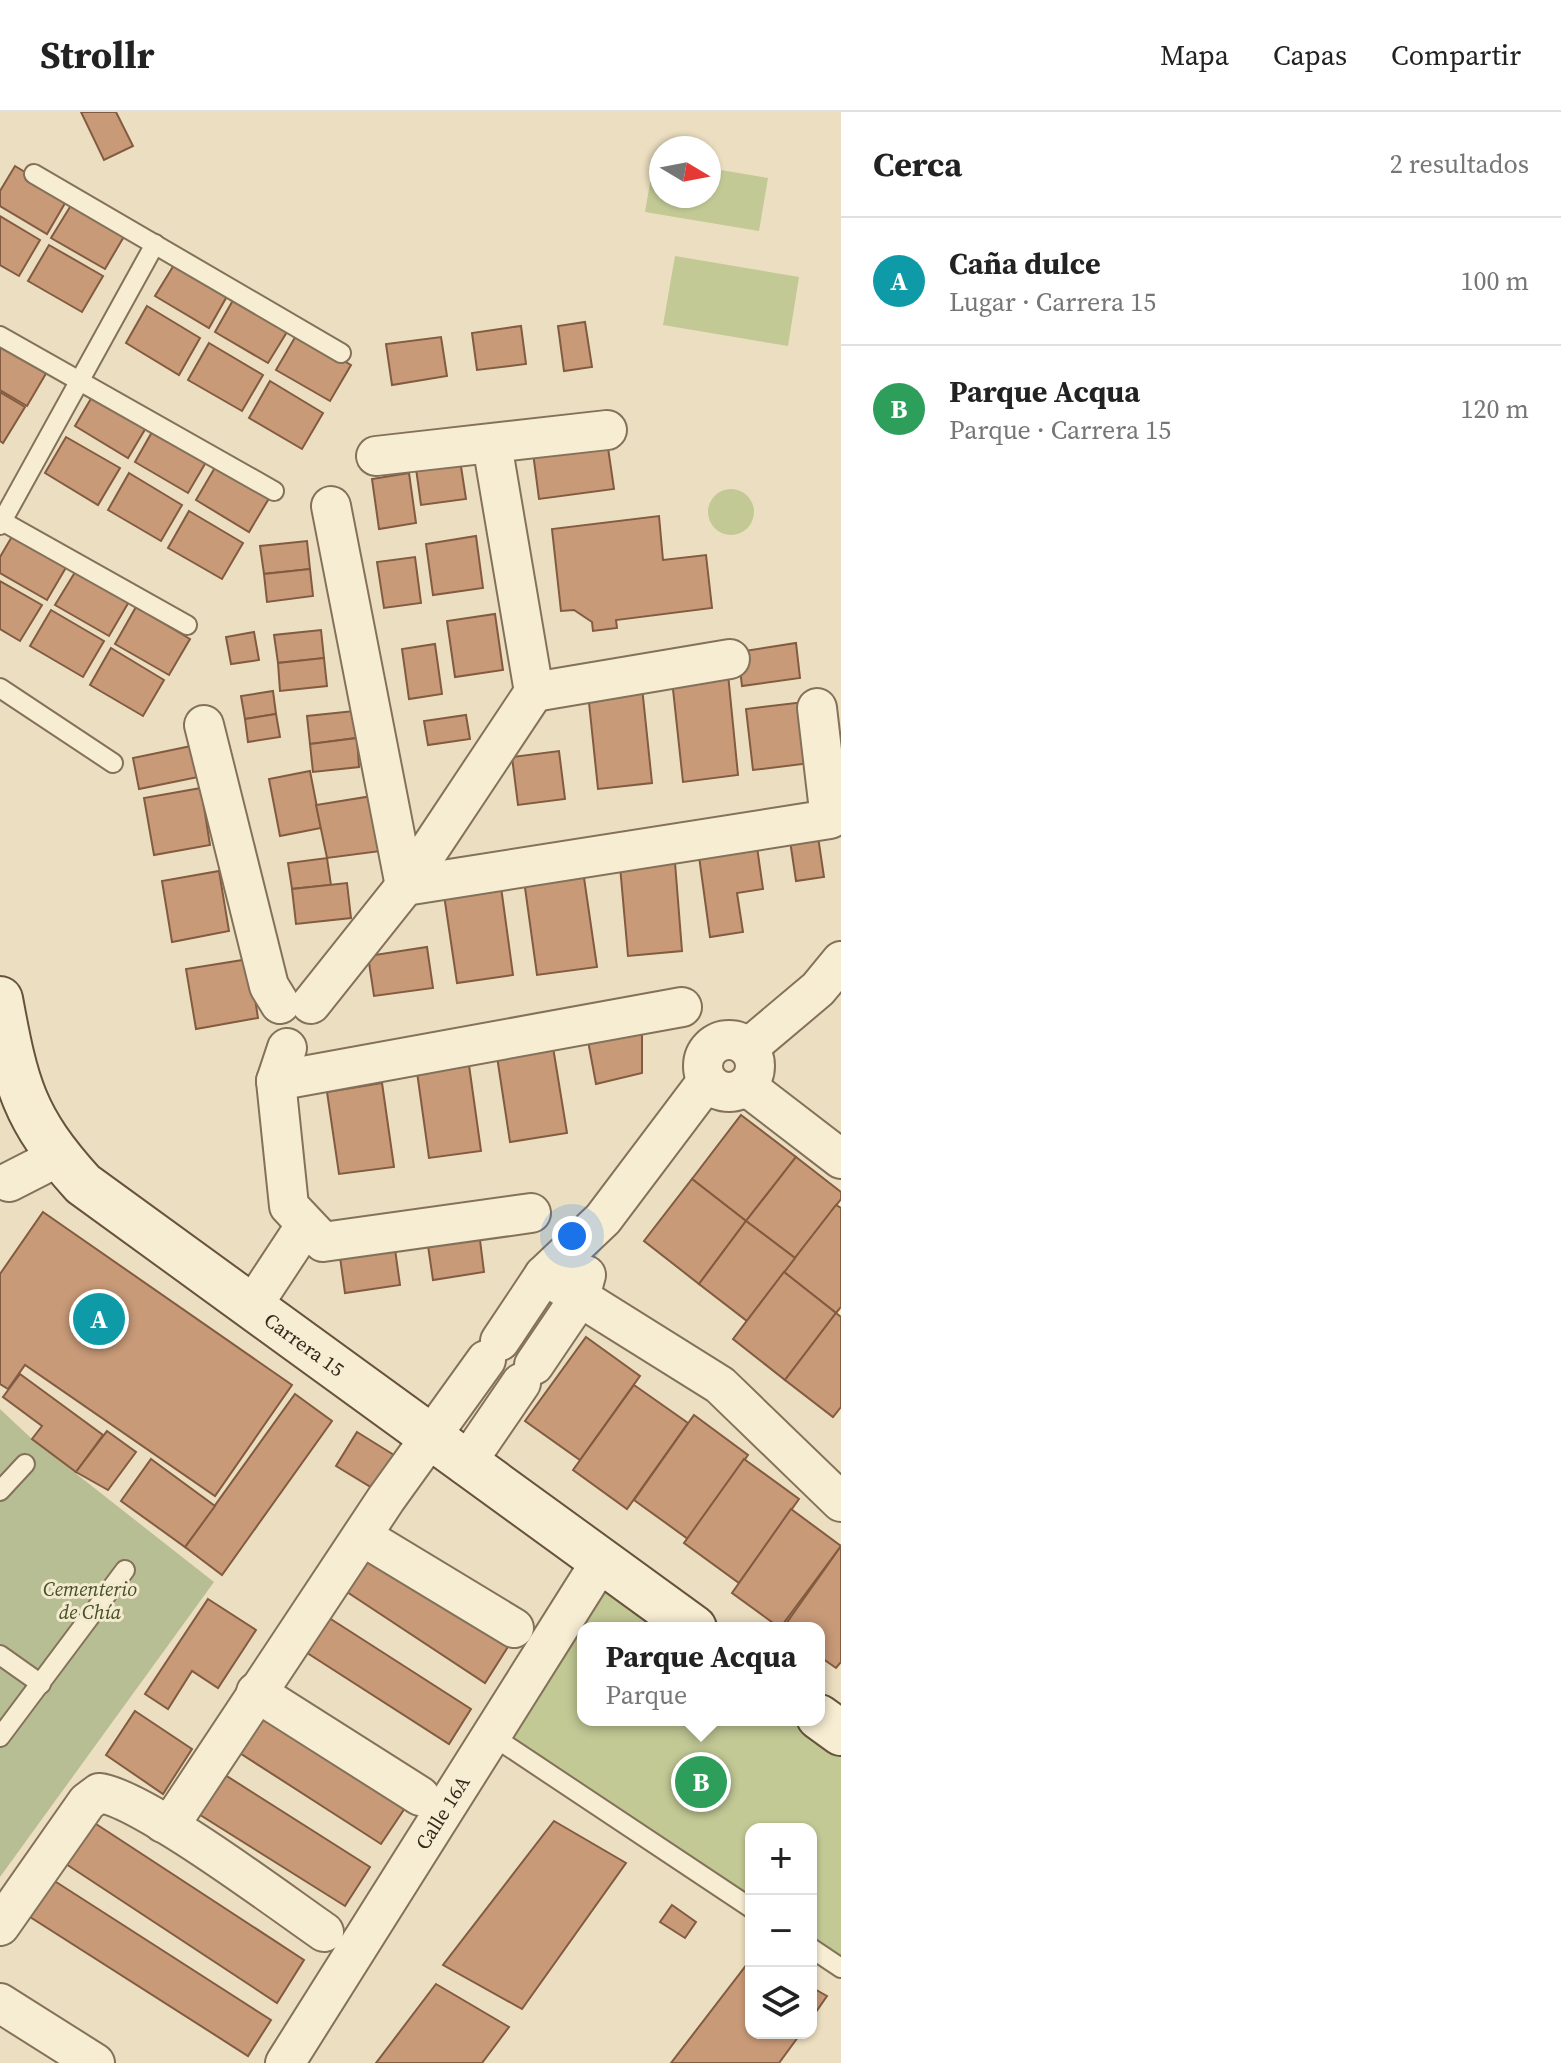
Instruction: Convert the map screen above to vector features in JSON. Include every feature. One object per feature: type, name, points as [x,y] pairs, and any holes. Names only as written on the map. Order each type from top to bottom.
[{"type":"street","points":[[376,456],[607,430]]},
{"type":"street","points":[[492,444],[534,692],[405,886],[296,1004],[271,1023],[282,1064],[289,1206],[323,1242],[531,1213]]},
{"type":"street","points":[[331,506],[405,886]]},
{"type":"street","points":[[534,692],[730,659]]},
{"type":"street","points":[[405,886],[830,819],[817,708]]},
{"type":"street","points":[[204,725],[269,986],[296,1004]]},
{"type":"street","points":[[748,1048],[818,989],[841,961]]},
{"type":"street","name":"Carrera 15","points":[[0,999],[13,1071],[30,1116],[58,1157],[111,1207],[686,1622]]},
{"type":"street","points":[[282,1064],[682,1007]]},
{"type":"street","points":[[728,1040],[748,1048],[755,1067],[746,1086],[739,1091],[721,1092],[707,1081],[702,1071],[708,1049],[728,1040]]},
{"type":"street","points":[[163,1823],[174,1819],[362,1536],[544,1275],[603,1219],[707,1081]]},
{"type":"street","points":[[746,1086],[841,1159]]},
{"type":"street","points":[[3,1184],[58,1157]]},
{"type":"street","points":[[465,1465],[580,1297],[603,1219]]},
{"type":"street","points":[[251,1308],[305,1226]]},
{"type":"street","points":[[544,1275],[720,1385],[841,1502]]},
{"type":"street","points":[[362,1536],[514,1628]]},
{"type":"street","name":"Calle 16A","points":[[285,2063],[601,1561]]},
{"type":"street","points":[[256,1692],[420,1796]]},
{"type":"street","points":[[0,1926],[87,1802],[99,1793],[111,1794],[163,1823],[324,1932]]},
{"type":"street","points":[[0,2003],[95,2063]]},
{"type":"lane","points":[[34,174],[341,353]]},
{"type":"lane","points":[[155,244],[82,381],[1,522],[187,625]]},
{"type":"lane","points":[[0,336],[274,491]]},
{"type":"lane","points":[[0,688],[113,763]]},
{"type":"lane","points":[[0,1491],[25,1464]]},
{"type":"lane","points":[[0,1737],[125,1570]]},
{"type":"lane","points":[[0,1655],[41,1684]]},
{"type":"lane","points":[[491,1735],[745,1904]]},
{"type":"lane","points":[[817,1952],[841,1968]]},
{"type":"green space","points":[[721,170],[768,178],[759,231],[645,212],[649,188],[649,208],[721,208]]},
{"type":"green space","points":[[675,256],[799,277],[788,346],[663,325]]},
{"type":"green space","points":[[731,489],[747,496],[754,512],[747,528],[731,535],[715,528],[708,512],[715,496]]},
{"type":"green space","name":"Cementerio de Chía","points":[[0,1409],[32,1439],[214,1582],[0,1877]]},
{"type":"green space","points":[[601,1561],[686,1622],[577,1622],[577,1726],[825,1726],[825,1724],[841,1733],[841,1968],[817,1952],[817,1823],[745,1823],[745,1904],[491,1735]]},
{"type":"building","points":[[81,112],[116,112],[133,146],[104,160]]},
{"type":"building","points":[[15,166],[68,198],[47,234],[0,206],[0,191]]},
{"type":"building","points":[[73,202],[126,233],[105,269],[51,238]]},
{"type":"building","points":[[0,216],[40,240],[19,276],[0,265]]},
{"type":"building","points":[[49,245],[103,276],[82,312],[28,281]]},
{"type":"building","points":[[177,260],[230,291],[209,328],[155,296]]},
{"type":"building","points":[[236,295],[290,327],[268,363],[215,332]]},
{"type":"building","points":[[147,306],[200,338],[179,375],[126,343]]},
{"type":"building","points":[[585,322],[592,367],[564,371],[558,326]]},
{"type":"building","points":[[521,326],[526,364],[477,370],[472,333]]},
{"type":"building","points":[[297,334],[351,365],[330,401],[276,370]]},
{"type":"building","points":[[441,337],[447,376],[392,385],[386,344]]},
{"type":"building","points":[[0,341],[48,370],[27,406],[0,390]]},
{"type":"building","points":[[209,343],[263,375],[242,411],[188,380]]},
{"type":"building","points":[[270,381],[323,413],[302,449],[249,418]]},
{"type":"building","points":[[96,390],[150,421],[128,458],[75,426]]},
{"type":"building","points":[[0,392],[25,407],[3,443],[0,441]]},
{"type":"building","points":[[156,425],[209,457],[188,493],[135,462]]},
{"type":"building","points":[[606,434],[614,489],[539,499],[532,445]]},
{"type":"building","points":[[66,437],[120,468],[98,505],[45,473]]},
{"type":"building","points":[[458,447],[466,499],[421,505],[414,454]]},
{"type":"building","points":[[217,464],[271,495],[249,532],[196,500]]},
{"type":"building","points":[[129,473],[182,505],[161,541],[108,510]]},
{"type":"building","points":[[409,473],[416,523],[379,529],[372,479]]},
{"type":"building","points":[[189,511],[243,543],[222,579],[168,548]]},
{"type":"building","points":[[659,516],[663,560],[706,555],[712,608],[616,620],[617,628],[593,631],[592,622],[574,610],[561,611],[552,529]]},
{"type":"building","points":[[14,533],[68,564],[47,600],[0,573],[0,557]]},
{"type":"building","points":[[476,536],[483,588],[433,595],[426,544]]},
{"type":"building","points":[[307,541],[310,569],[264,574],[260,546]]},
{"type":"building","points":[[415,557],[421,603],[384,608],[377,562]]},
{"type":"building","points":[[77,569],[130,600],[109,636],[55,605]]},
{"type":"building","points":[[310,569],[313,596],[267,602],[264,574]]},
{"type":"building","points":[[0,581],[42,605],[20,641],[0,629]]},
{"type":"building","points":[[136,607],[190,639],[169,675],[115,644]]},
{"type":"building","points":[[51,610],[104,641],[83,677],[30,646]]},
{"type":"building","points":[[495,614],[503,670],[455,677],[447,621]]},
{"type":"building","points":[[321,630],[324,658],[278,663],[274,635]]},
{"type":"building","points":[[254,632],[259,660],[231,664],[226,637]]},
{"type":"building","points":[[796,643],[800,678],[742,686],[738,652]]},
{"type":"building","points":[[435,644],[442,694],[409,699],[402,649]]},
{"type":"building","points":[[111,648],[164,680],[143,716],[90,685]]},
{"type":"building","points":[[324,658],[327,686],[280,691],[278,663]]},
{"type":"building","points":[[728,674],[738,775],[683,782],[672,680]]},
{"type":"building","points":[[642,687],[652,783],[598,789],[588,693]]},
{"type":"building","points":[[273,691],[276,714],[245,719],[241,696]]},
{"type":"building","points":[[804,702],[811,763],[753,770],[746,709]]},
{"type":"building","points":[[354,711],[357,738],[310,744],[307,716]]},
{"type":"building","points":[[276,714],[280,737],[248,742],[245,719]]},
{"type":"building","points":[[466,715],[470,739],[428,745],[424,721]]},
{"type":"building","points":[[357,738],[359,767],[313,772],[310,744]]},
{"type":"building","points":[[196,745],[203,776],[139,789],[133,758]]},
{"type":"building","points":[[559,751],[565,799],[518,805],[512,757]]},
{"type":"building","points":[[310,771],[321,828],[280,836],[269,779]]},
{"type":"building","points":[[201,788],[210,845],[154,855],[144,798]]},
{"type":"building","points":[[372,796],[381,851],[327,858],[316,805]]},
{"type":"building","points":[[817,830],[824,877],[796,881],[789,834]]},
{"type":"building","points":[[756,840],[763,889],[737,893],[743,932],[710,937],[698,849]]},
{"type":"building","points":[[674,850],[682,951],[628,956],[619,855]]},
{"type":"building","points":[[327,858],[331,885],[292,889],[288,863]]},
{"type":"building","points":[[582,864],[597,967],[537,975],[523,873]]},
{"type":"building","points":[[219,871],[229,931],[172,942],[162,881]]},
{"type":"building","points":[[347,883],[351,918],[296,924],[292,889]]},
{"type":"building","points":[[501,887],[513,975],[457,983],[444,895]]},
{"type":"building","points":[[427,947],[433,988],[374,996],[368,956]]},
{"type":"building","points":[[249,959],[258,1018],[196,1029],[186,969]]},
{"type":"building","points":[[642,1022],[642,1073],[596,1084],[586,1030]]},
{"type":"building","points":[[552,1041],[567,1133],[510,1142],[496,1050]]},
{"type":"building","points":[[468,1058],[481,1151],[429,1158],[416,1065]]},
{"type":"building","points":[[382,1083],[394,1167],[339,1174],[327,1092]]},
{"type":"building","points":[[741,1115],[796,1157],[746,1221],[692,1179]]},
{"type":"building","points":[[796,1157],[841,1192],[841,1199],[795,1258],[746,1221]]},
{"type":"building","points":[[692,1179],[746,1221],[699,1284],[644,1241]]},
{"type":"building","points":[[836,1205],[841,1208],[841,1307],[836,1313],[784,1272]]},
{"type":"building","points":[[43,1212],[292,1385],[215,1496],[25,1365],[8,1389],[0,1384],[0,1274]]},
{"type":"building","points":[[746,1221],[795,1258],[747,1321],[699,1284]]},
{"type":"building","points":[[478,1224],[484,1272],[433,1280],[426,1232]]},
{"type":"building","points":[[394,1242],[400,1285],[345,1293],[339,1250]]},
{"type":"building","points":[[784,1272],[836,1313],[785,1380],[733,1339]]},
{"type":"building","points":[[836,1313],[841,1317],[841,1407],[833,1417],[785,1380]]},
{"type":"building","points":[[586,1337],[640,1376],[580,1460],[525,1421]]},
{"type":"building","points":[[20,1374],[103,1435],[76,1472],[32,1439],[42,1426],[3,1397]]},
{"type":"building","points":[[634,1385],[688,1423],[627,1509],[573,1470]]},
{"type":"building","points":[[295,1394],[332,1421],[222,1575],[185,1547]]},
{"type":"building","points":[[694,1415],[748,1455],[688,1539],[634,1500]]},
{"type":"building","points":[[107,1431],[136,1452],[108,1490],[76,1472]]},
{"type":"building","points":[[357,1432],[394,1455],[374,1489],[336,1466]]},
{"type":"building","points":[[151,1459],[215,1506],[185,1547],[121,1501]]},
{"type":"building","points":[[744,1459],[799,1499],[739,1583],[684,1543]]},
{"type":"building","points":[[791,1509],[841,1546],[784,1622],[772,1622],[732,1593]]},
{"type":"building","points":[[841,1546],[841,1662],[836,1668],[825,1660],[825,1622],[787,1622]]},
{"type":"building","points":[[373,1547],[513,1639],[485,1683],[344,1590]]},
{"type":"building","points":[[208,1599],[256,1630],[218,1688],[192,1671],[168,1709],[145,1694]]},
{"type":"building","points":[[323,1614],[471,1709],[449,1744],[301,1649]]},
{"type":"building","points":[[264,1704],[411,1799],[381,1844],[235,1750]]},
{"type":"building","points":[[135,1711],[192,1749],[163,1794],[106,1755]]},
{"type":"building","points":[[222,1773],[370,1867],[345,1906],[197,1813]]},
{"type":"building","points":[[554,1821],[626,1863],[522,2009],[443,1965]]},
{"type":"building","points":[[93,1822],[304,1960],[277,2003],[66,1864]]},
{"type":"building","points":[[53,1880],[271,2020],[248,2056],[30,1917]]},
{"type":"building","points":[[672,1905],[696,1922],[685,1938],[660,1922]]},
{"type":"building","points":[[745,1967],[745,2039],[797,2039],[779,2063],[671,2063]]},
{"type":"building","points":[[436,1984],[509,2027],[482,2063],[376,2063]]},
{"type":"building","points":[[817,1990],[827,1996],[817,2010]]},
{"type":"place","name":"Caña dulce","points":[[99,1319]]},
{"type":"place","name":"Parque Acqua","points":[[701,1782]]}]
